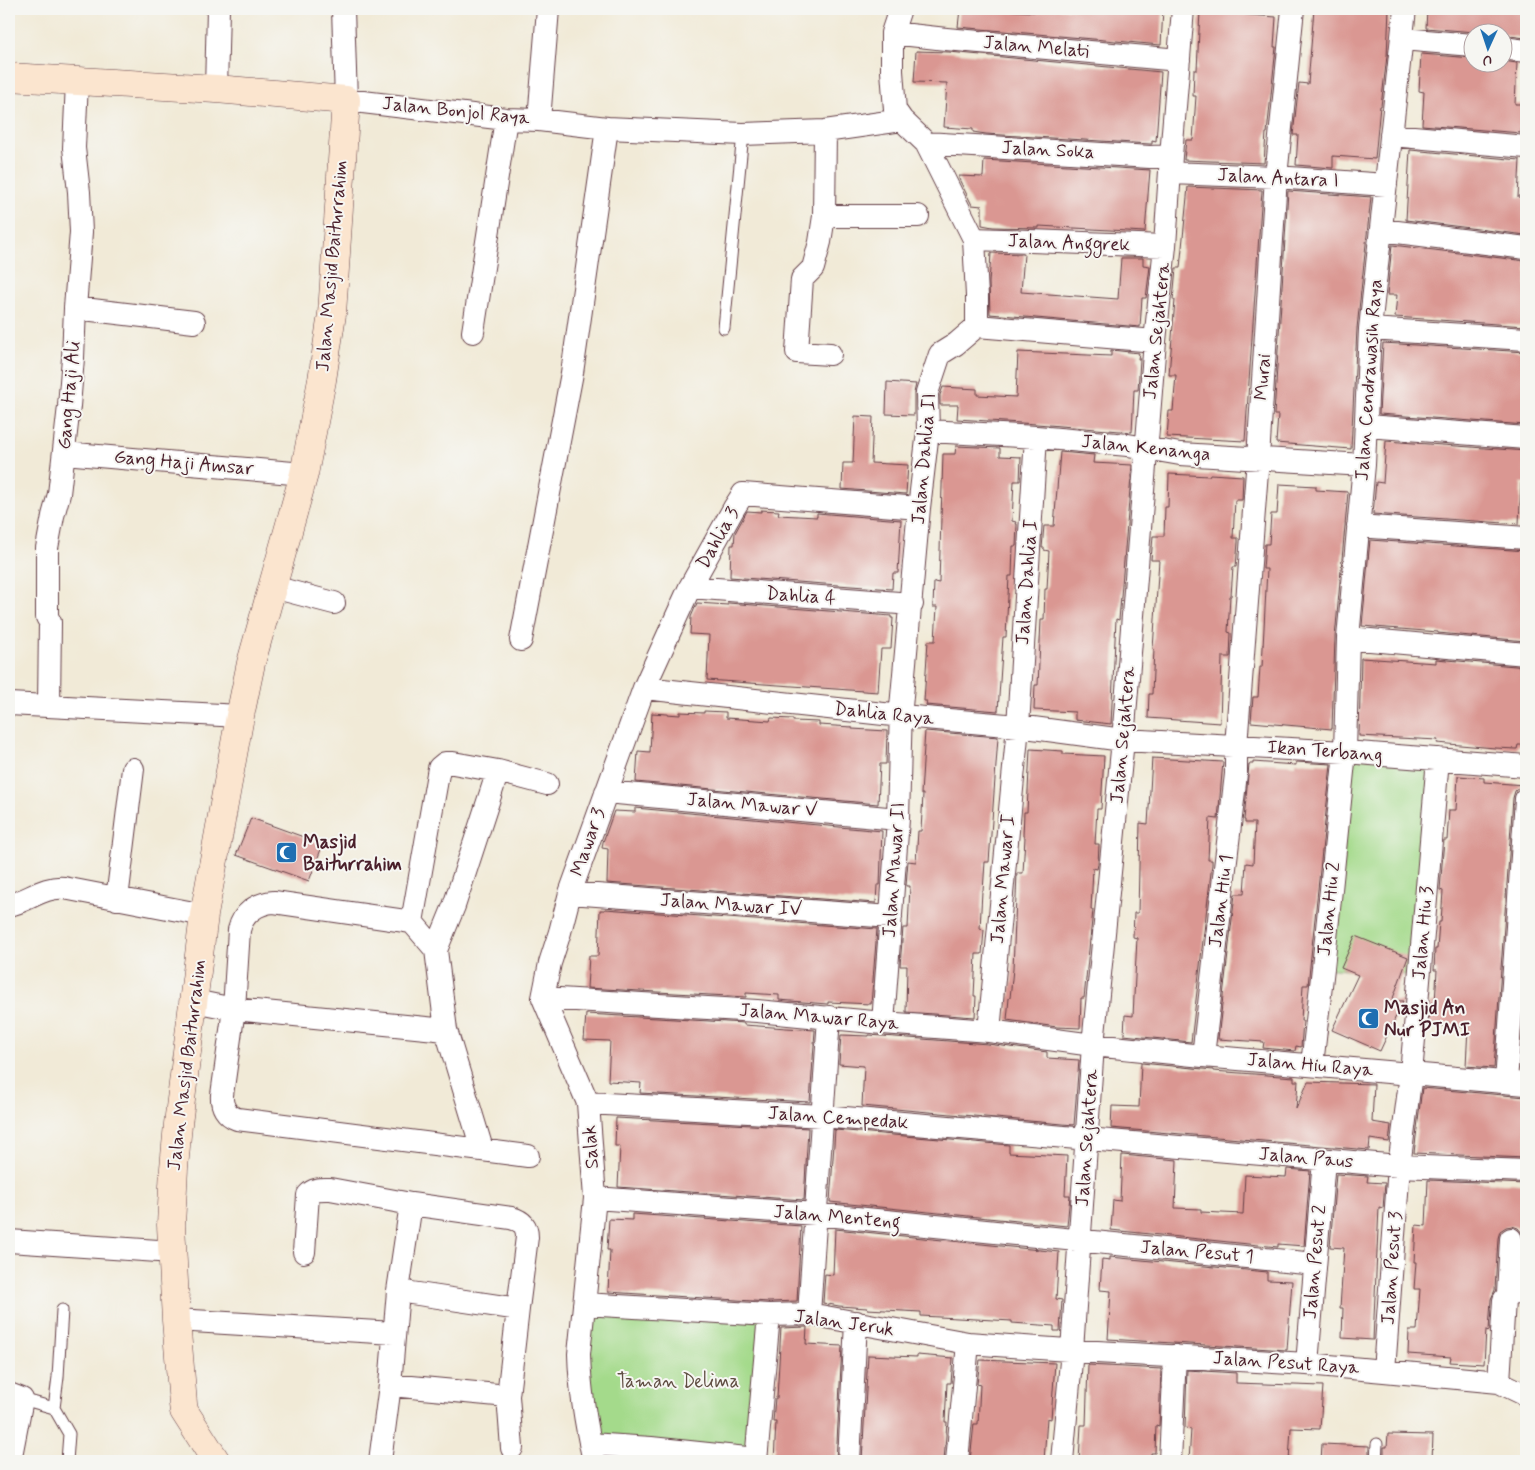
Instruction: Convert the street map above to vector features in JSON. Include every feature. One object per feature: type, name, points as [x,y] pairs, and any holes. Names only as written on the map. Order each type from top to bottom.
[{"type":"street","points":[[216,89],[218,9]]},
{"type":"street","points":[[343,9],[346,100]]},
{"type":"street","points":[[539,120],[548,9]]},
{"type":"street","points":[[900,9],[892,33],[895,110],[902,120],[926,143],[974,239],[977,326],[1155,341]]},
{"type":"street","name":"Jalan Sejahtera","points":[[1062,1461],[1072,1350],[1093,1045],[1123,740],[1183,9]]},
{"type":"street","name":"Murai","points":[[1236,746],[1258,458],[1276,177],[1292,9]]},
{"type":"street","name":"Jalan Cendrawasih Raya","points":[[1345,752],[1348,638],[1364,465],[1370,328],[1405,9]]},
{"type":"street","name":"Jalan Melati","points":[[892,33],[1179,60]]},
{"type":"street","points":[[1402,38],[1462,44]]},
{"type":"street","points":[[1512,49],[1526,51]]},
{"type":"street","name":"Jalan Bonjol Raya","points":[[9,77],[216,89],[346,100],[506,119],[539,120],[607,128],[743,134],[825,131],[902,120]]},
{"type":"street","name":"Gang Haji Ali","points":[[49,706],[50,622],[47,617],[48,548],[59,494],[64,453],[73,358],[81,232],[74,148],[77,82]]},
{"type":"street","name":"Jalan Masjid Baiturrahim","points":[[216,1461],[184,1411],[182,1404],[171,1225],[174,1168],[204,915],[240,716],[257,664],[273,587],[304,474],[322,380],[332,314],[346,100]]},
{"type":"street","points":[[473,332],[506,119]]},
{"type":"street","points":[[521,640],[572,373],[607,128]]},
{"type":"street","points":[[825,131],[824,216],[813,268],[802,279],[796,352],[830,354]]},
{"type":"street","points":[[1391,135],[1526,146]]},
{"type":"street","name":"Jalan Soka","points":[[926,143],[1150,156],[1170,164]]},
{"type":"street","name":"Jalan Antara I","points":[[1170,164],[1276,177],[1386,184]]},
{"type":"street","points":[[824,216],[918,216]]},
{"type":"street","points":[[1381,230],[1526,248]]},
{"type":"street","name":"Jalan Anggrek","points":[[974,239],[1165,246]]},
{"type":"street","points":[[75,308],[194,322]]},
{"type":"street","name":"Jalan Dahlia II","points":[[902,716],[901,707],[912,604],[919,508],[928,431],[927,393],[940,354],[956,344],[977,326]]},
{"type":"street","points":[[1370,328],[1526,339]]},
{"type":"street","points":[[1366,426],[1526,438]]},
{"type":"street","name":"Jalan Kenanga","points":[[928,431],[1036,437],[1128,445],[1180,454],[1364,465]]},
{"type":"street","name":"Jalan Dahlia I","points":[[1018,726],[1036,437]]},
{"type":"street","name":"Gang Haji Amsar","points":[[64,453],[304,474]]},
{"type":"street","name":"Dahlia 3","points":[[644,688],[690,587],[743,494],[919,508]]},
{"type":"street","points":[[1358,526],[1526,538]]},
{"type":"street","points":[[273,587],[334,603]]},
{"type":"street","name":"Dahlia 4","points":[[690,587],[912,604]]},
{"type":"street","points":[[1348,638],[1526,654]]},
{"type":"street","name":"Dahlia Raya","points":[[644,688],[902,716],[1018,726],[1123,740]]},
{"type":"street","name":"Mawar 3","points":[[543,998],[550,963],[570,893],[644,688]]},
{"type":"street","points":[[9,704],[240,716]]},
{"type":"street","name":"Jalan Mawar II","points":[[883,1023],[898,819],[902,716]]},
{"type":"street","name":"Jalan Mawar I","points":[[988,1031],[1018,726]]},
{"type":"street","name":"Ikan Terbang","points":[[1123,740],[1345,752],[1526,766]]},
{"type":"street","name":"Jalan Hiu 1","points":[[1203,1056],[1236,774],[1236,746]]},
{"type":"street","name":"Jalan Hiu 2","points":[[1312,1065],[1345,752]]},
{"type":"street","name":"Jalan Hiu 3","points":[[1399,1166],[1411,1074],[1438,759]]},
{"type":"street","points":[[412,922],[439,768],[445,763],[453,764],[498,771],[547,784]]},
{"type":"street","points":[[117,899],[133,769]]},
{"type":"street","points":[[482,1150],[446,1030],[436,950],[454,906],[498,771]]},
{"type":"street","name":"Jalan Mawar V","points":[[606,792],[898,819]]},
{"type":"street","points":[[1516,1083],[1526,799]]},
{"type":"street","points":[[9,905],[59,887],[204,915]]},
{"type":"street","name":"Jalan Mawar IV","points":[[570,893],[891,917]]},
{"type":"street","points":[[436,950],[412,922],[274,902],[262,903],[252,909],[246,914],[241,924],[234,1009],[222,1100],[223,1106],[233,1118],[528,1156]]},
{"type":"street","name":"Jalan Mawar Raya","points":[[543,998],[757,1010],[883,1023],[988,1031],[1093,1045]]},
{"type":"street","name":"Salak","points":[[543,998],[588,1103],[595,1198],[579,1354],[580,1379],[592,1452]]},
{"type":"street","points":[[194,1001],[234,1009],[446,1030]]},
{"type":"street","points":[[809,1314],[829,1017]]},
{"type":"street","name":"Jalan Hiu Raya","points":[[1093,1045],[1516,1083]]},
{"type":"street","name":"Jalan Cempedak","points":[[588,1103],[822,1116],[1060,1138],[1087,1138]]},
{"type":"street","name":"Jalan Paus","points":[[1087,1138],[1399,1166],[1526,1171]]},
{"type":"street","name":"Jalan Pesut 2","points":[[1307,1364],[1324,1160]]},
{"type":"street","name":"Jalan Pesut 3","points":[[1384,1371],[1399,1166]]},
{"type":"street","points":[[304,1252],[308,1195],[312,1190],[330,1189],[411,1204],[511,1218],[524,1224],[527,1230],[527,1238],[508,1396],[512,1448]]},
{"type":"street","name":"Jalan Menteng","points":[[595,1198],[816,1214],[1080,1241]]},
{"type":"street","points":[[380,1461],[390,1385],[398,1291],[411,1204]]},
{"type":"street","points":[[1511,1239],[1517,1293],[1504,1300],[1499,1382],[1526,1395]]},
{"type":"street","points":[[13,1241],[172,1252]]},
{"type":"street","name":"Jalan Pesut 1","points":[[1080,1241],[1315,1264]]},
{"type":"street","points":[[398,1291],[518,1309]]},
{"type":"street","name":"Jalan Jeruk","points":[[584,1304],[768,1315],[809,1314],[968,1342],[1072,1350]]},
{"type":"street","points":[[592,1452],[756,1460],[768,1315]]},
{"type":"street","points":[[176,1320],[394,1333]]},
{"type":"street","points":[[849,1461],[856,1322]]},
{"type":"street","points":[[957,1461],[968,1342]]},
{"type":"street","name":"Jalan Pesut Raya","points":[[1072,1350],[1307,1364],[1499,1382]]},
{"type":"street","points":[[1170,1461],[1175,1356]]},
{"type":"street","points":[[390,1385],[508,1396]]},
{"type":"street","points":[[10,1461],[16,1396]]},
{"type":"lane","points":[[724,328],[743,134]]},
{"type":"lane","points":[[62,1310],[54,1408],[69,1434],[66,1461]]},
{"type":"lane","points":[[16,1396],[54,1408]]},
{"type":"lane","points":[[1376,1461],[1377,1444]]},
{"type":"green space","points":[[1345,752],[1438,759],[1419,976],[1323,968]]},
{"type":"green space","name":"Taman Delima","points":[[584,1304],[769,1315],[756,1459],[590,1444]]},
{"type":"building","points":[[960,9],[1034,12],[1034,9],[1163,9],[1161,45],[958,27]]},
{"type":"building","points":[[1314,9],[1389,9],[1387,56],[1375,159],[1333,156],[1333,168],[1296,165],[1298,135],[1293,135],[1299,83],[1308,84]]},
{"type":"building","points":[[1427,9],[1509,9],[1526,11],[1526,38],[1512,36],[1512,22],[1462,22],[1462,31],[1426,28]]},
{"type":"building","points":[[1200,11],[1276,17],[1274,47],[1276,47],[1264,163],[1184,160],[1186,140],[1193,140],[1196,96],[1193,96],[1194,70],[1197,70]]},
{"type":"building","points":[[916,51],[949,52],[1161,72],[1156,141],[1152,140],[1152,144],[1150,144],[986,134],[973,132],[973,129],[944,127],[947,83],[914,82]]},
{"type":"building","points":[[1421,54],[1462,57],[1462,72],[1512,72],[1512,62],[1517,63],[1515,104],[1524,104],[1521,133],[1422,125],[1424,92],[1419,91]]},
{"type":"building","points":[[1410,150],[1520,160],[1518,197],[1526,198],[1526,235],[1406,220]]},
{"type":"building","points":[[984,160],[1150,170],[1145,232],[1039,226],[1039,228],[993,227],[982,225],[982,206],[972,205],[959,176],[983,177]]},
{"type":"building","points":[[1188,187],[1262,190],[1245,441],[1167,437],[1169,411],[1173,411],[1176,375],[1169,375],[1175,300],[1173,300],[1176,268],[1180,268]]},
{"type":"building","points":[[1288,191],[1371,197],[1357,328],[1351,449],[1276,443],[1278,415],[1274,415]]},
{"type":"building","points":[[1392,245],[1526,261],[1526,326],[1395,317],[1397,295],[1387,295]]},
{"type":"building","points":[[991,253],[1024,254],[1021,292],[1118,299],[1121,258],[1143,258],[1143,265],[1150,266],[1146,298],[1142,298],[1140,327],[990,314],[989,283]]},
{"type":"building","points":[[1383,343],[1526,352],[1526,425],[1379,414]]},
{"type":"building","points":[[1111,350],[1139,353],[1138,390],[1134,390],[1132,432],[957,419],[958,405],[940,405],[940,395],[943,387],[977,389],[977,395],[1016,397],[1018,352],[1111,356]]},
{"type":"building","points":[[887,382],[916,384],[914,415],[886,414]]},
{"type":"building","points":[[855,416],[873,417],[871,463],[908,465],[906,494],[842,489],[843,463],[853,463]]},
{"type":"building","points":[[1386,441],[1526,451],[1526,483],[1521,483],[1519,524],[1373,514],[1376,482],[1383,483]]},
{"type":"building","points":[[956,446],[1000,448],[1000,456],[1021,457],[1020,481],[1014,481],[1012,521],[1017,524],[1016,546],[1013,546],[1012,576],[1009,576],[1006,637],[1003,637],[998,711],[926,705],[927,701],[924,701],[928,641],[935,641],[937,607],[933,607],[934,582],[939,583],[943,454],[955,454]]},
{"type":"building","points":[[1060,452],[1094,455],[1093,463],[1132,465],[1119,620],[1116,619],[1111,724],[1075,720],[1075,712],[1034,710],[1035,685],[1038,685],[1041,620],[1044,620],[1045,589],[1047,589],[1049,551],[1042,548],[1044,526],[1054,526]]},
{"type":"building","points":[[1169,474],[1243,476],[1242,500],[1235,500],[1233,538],[1238,538],[1238,542],[1236,567],[1233,567],[1230,596],[1228,632],[1231,633],[1230,657],[1222,657],[1220,723],[1148,718],[1149,694],[1152,694],[1159,560],[1151,560],[1153,536],[1164,536],[1165,507],[1168,507]]},
{"type":"building","points":[[1279,484],[1316,486],[1316,490],[1348,492],[1335,637],[1332,729],[1251,722],[1253,697],[1258,697],[1260,667],[1262,667],[1267,569],[1263,569],[1265,544],[1269,544],[1271,514],[1277,514]]},
{"type":"building","points":[[761,510],[779,511],[778,515],[817,517],[817,513],[901,520],[898,573],[893,573],[892,589],[730,577],[731,545],[734,545],[735,533],[747,511],[761,512]]},
{"type":"building","points":[[1370,540],[1526,551],[1526,641],[1362,626]]},
{"type":"building","points":[[697,603],[728,605],[728,603],[891,616],[893,618],[891,649],[881,649],[878,692],[707,680],[709,635],[690,634],[691,617]]},
{"type":"building","points":[[1361,658],[1436,663],[1436,659],[1526,667],[1526,745],[1518,745],[1517,749],[1495,748],[1437,743],[1438,740],[1359,736]]},
{"type":"building","points":[[704,711],[726,712],[726,718],[770,721],[771,718],[793,719],[793,721],[819,722],[819,725],[887,731],[886,764],[880,764],[878,804],[636,782],[638,751],[650,752],[652,713],[680,715],[680,712],[704,713]]},
{"type":"building","points":[[925,731],[998,737],[989,862],[985,862],[982,891],[980,929],[984,930],[982,954],[976,954],[975,1017],[906,1012],[907,966],[900,966],[903,928],[908,928],[910,886],[906,886],[908,861],[916,862],[918,831],[921,831]]},
{"type":"building","points":[[1030,749],[1063,751],[1063,754],[1104,756],[1101,809],[1097,809],[1095,844],[1099,844],[1098,864],[1097,869],[1093,868],[1091,910],[1093,910],[1084,998],[1081,998],[1080,1028],[1057,1027],[1007,1020],[1013,969],[1017,873],[1023,873],[1024,812],[1027,812]]},
{"type":"building","points":[[1152,758],[1223,762],[1218,819],[1210,818],[1208,860],[1212,860],[1212,864],[1191,1042],[1124,1035],[1125,1015],[1133,1016],[1137,938],[1133,937],[1134,913],[1138,913],[1140,823],[1148,824]]},
{"type":"building","points":[[1253,762],[1296,765],[1296,762],[1331,764],[1308,985],[1303,985],[1301,1047],[1296,1046],[1295,1051],[1263,1048],[1264,1042],[1218,1039],[1235,894],[1244,894],[1246,863],[1253,864],[1255,823],[1245,823],[1244,820],[1249,764],[1253,764]]},
{"type":"building","points":[[1458,776],[1484,778],[1484,782],[1524,785],[1515,791],[1513,798],[1494,1068],[1466,1066],[1468,1027],[1428,1025],[1430,1003],[1435,1003],[1437,970],[1434,970],[1435,949],[1437,949],[1439,922],[1441,922],[1443,891],[1440,890],[1444,840],[1447,840],[1449,810],[1456,810]]},
{"type":"building","points":[[635,808],[882,831],[880,885],[877,885],[876,903],[607,883],[608,849],[602,848],[614,811],[635,812]]},
{"type":"building","points":[[251,818],[323,844],[309,881],[236,855]]},
{"type":"building","points":[[600,910],[877,929],[871,1004],[828,1002],[827,1004],[779,1000],[779,995],[746,993],[746,997],[587,988],[589,956],[598,956]]},
{"type":"building","points":[[1355,936],[1408,957],[1392,1001],[1403,1001],[1380,1051],[1332,1030],[1358,975],[1341,968]]},
{"type":"building","points":[[586,1014],[744,1023],[744,1025],[815,1030],[810,1102],[640,1093],[641,1083],[608,1081],[610,1041],[584,1040]]},
{"type":"building","points":[[841,1035],[869,1035],[988,1044],[1047,1052],[1047,1058],[1079,1060],[1074,1125],[862,1106],[864,1066],[839,1064]]},
{"type":"building","points":[[1522,1047],[1526,1048],[1526,1071],[1520,1070]]},
{"type":"building","points":[[1141,1063],[1294,1077],[1294,1081],[1298,1081],[1296,1109],[1308,1082],[1374,1084],[1372,1122],[1391,1125],[1389,1142],[1370,1139],[1369,1150],[1111,1128],[1112,1106],[1139,1107]]},
{"type":"building","points":[[1422,1088],[1526,1097],[1526,1158],[1414,1153]]},
{"type":"building","points":[[616,1118],[808,1128],[804,1200],[618,1187],[620,1146],[615,1146]]},
{"type":"building","points":[[835,1130],[1009,1145],[1009,1153],[1067,1156],[1065,1195],[1070,1195],[1067,1226],[830,1202]]},
{"type":"building","points":[[1122,1155],[1177,1160],[1175,1208],[1201,1209],[1201,1212],[1243,1214],[1245,1175],[1286,1177],[1287,1169],[1310,1171],[1304,1246],[1278,1244],[1278,1247],[1111,1230],[1113,1200],[1120,1201]]},
{"type":"building","points":[[1336,1174],[1368,1176],[1367,1182],[1385,1183],[1383,1208],[1379,1207],[1373,1340],[1342,1338],[1343,1308],[1340,1308],[1344,1248],[1330,1247]]},
{"type":"building","points":[[1428,1180],[1526,1184],[1526,1272],[1522,1271],[1523,1234],[1518,1228],[1506,1227],[1500,1231],[1498,1238],[1495,1290],[1491,1299],[1489,1331],[1486,1330],[1484,1364],[1450,1362],[1451,1357],[1408,1354],[1409,1330],[1417,1330],[1420,1289],[1414,1289],[1416,1225],[1426,1226]]},
{"type":"building","points":[[632,1214],[801,1226],[797,1301],[769,1302],[608,1292],[610,1250],[607,1250],[609,1219],[632,1220]]},
{"type":"building","points":[[835,1229],[1059,1252],[1056,1299],[1062,1300],[1060,1331],[1054,1331],[1054,1326],[1012,1323],[1012,1321],[921,1316],[921,1312],[867,1309],[823,1303],[825,1274],[833,1275]]},
{"type":"building","points":[[1110,1257],[1267,1272],[1267,1280],[1292,1281],[1287,1350],[1108,1339],[1111,1291],[1100,1290],[1102,1259],[1110,1260]]},
{"type":"building","points":[[807,1327],[806,1344],[842,1346],[836,1461],[774,1461],[776,1422],[773,1422],[775,1398],[777,1398],[781,1328]]},
{"type":"building","points":[[868,1355],[917,1357],[917,1355],[953,1358],[951,1383],[947,1383],[944,1461],[862,1461]]},
{"type":"building","points":[[980,1360],[1055,1363],[1051,1419],[1047,1418],[1044,1461],[970,1461],[974,1424],[978,1424],[980,1385],[977,1384]]},
{"type":"building","points":[[1088,1365],[1161,1369],[1159,1426],[1156,1425],[1155,1453],[1151,1453],[1151,1461],[1079,1461],[1081,1425],[1086,1425]]},
{"type":"building","points":[[1187,1370],[1236,1373],[1236,1383],[1323,1386],[1320,1429],[1291,1428],[1289,1461],[1189,1461],[1191,1429],[1185,1428]]},
{"type":"building","points":[[1388,1434],[1433,1435],[1432,1461],[1384,1461],[1384,1447],[1387,1447]]},
{"type":"building","points":[[1322,1444],[1369,1446],[1369,1461],[1321,1461]]},
{"type":"place","name":"Masjid Baiturrahim","points":[[287,853]]},
{"type":"place","name":"Masjid An Nur PJMI","points":[[1368,1019]]}]
